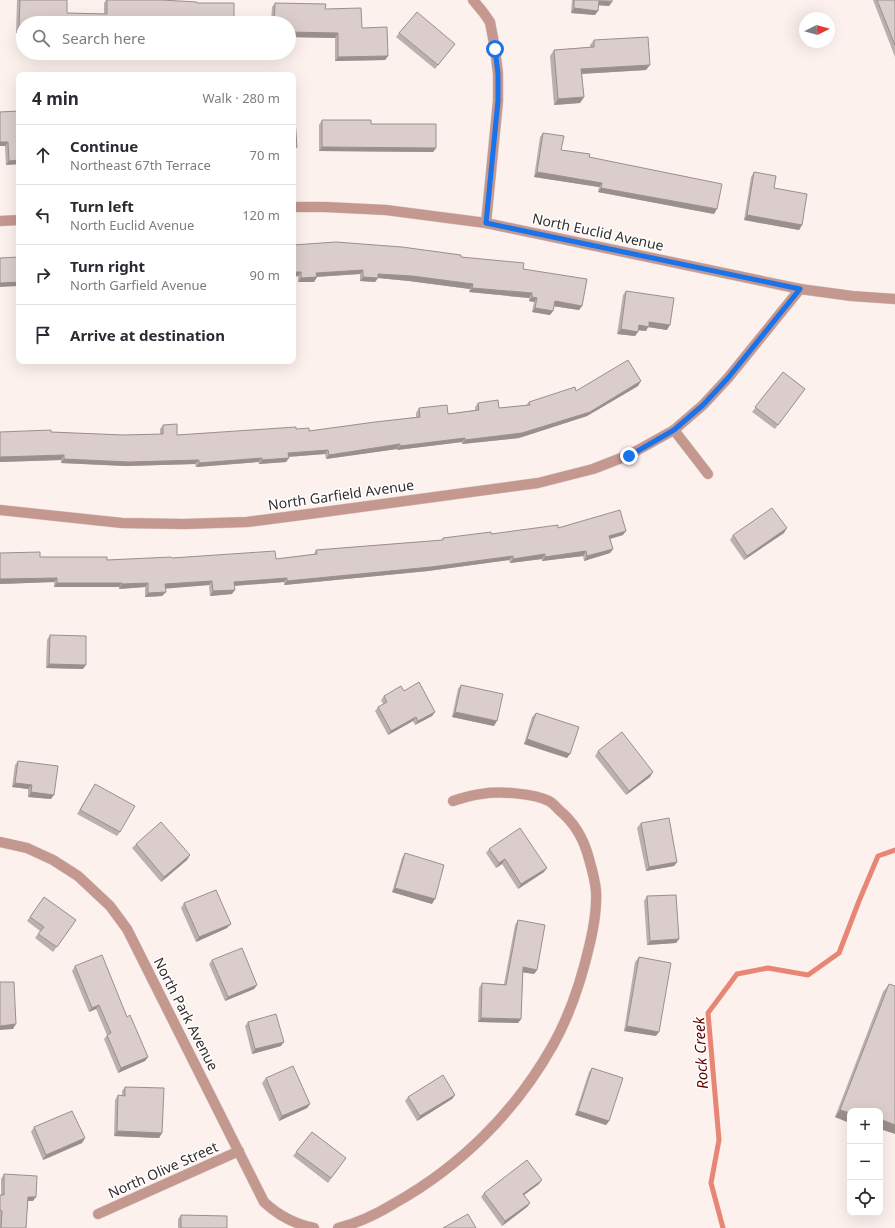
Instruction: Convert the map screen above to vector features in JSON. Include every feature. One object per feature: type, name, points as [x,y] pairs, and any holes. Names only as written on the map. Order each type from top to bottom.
[{"type":"street","points":[[473,0],[490,22],[498,74],[498,101],[486,223]]},
{"type":"street","name":"North Euclid Avenue","points":[[296,207],[386,210],[486,223],[800,289],[852,296],[895,299]]},
{"type":"street","points":[[0,221],[16,220]]},
{"type":"street","name":"North Garfield Avenue","points":[[0,510],[122,523],[184,524],[247,522],[538,483],[593,469],[629,456],[674,430],[703,405],[728,378],[800,289]]},
{"type":"street","points":[[674,430],[708,474]]},
{"type":"street","points":[[338,1228],[350,1225],[379,1213],[413,1193],[447,1169],[479,1142],[509,1109],[533,1077],[553,1044],[570,1008],[584,971],[596,913],[596,891],[586,848],[577,827],[565,814],[550,802],[532,795],[507,793],[482,794],[453,801]]},
{"type":"street","name":"North Park Avenue","points":[[0,842],[27,848],[53,860],[78,876],[110,906],[127,929],[264,1202],[288,1220],[314,1228]]},
{"type":"street","name":"North Olive Street","points":[[98,1214],[239,1151]]},
{"type":"building","points":[[20,0],[67,0],[67,13],[107,14],[107,0],[162,0],[197,3],[234,3],[234,16],[19,16]]},
{"type":"building","points":[[574,0],[612,0],[612,2],[599,1],[598,11],[574,8]]},
{"type":"building","points":[[877,0],[895,0],[895,45]]},
{"type":"building","points":[[275,3],[326,4],[325,9],[361,8],[362,28],[387,27],[388,56],[338,57],[338,33],[296,32],[296,16],[274,16]]},
{"type":"building","points":[[417,12],[455,44],[438,65],[399,33]]},
{"type":"building","points":[[648,37],[650,65],[581,69],[584,97],[558,99],[554,50],[594,47],[594,40]]},
{"type":"building","points":[[16,111],[16,160],[9,161],[8,142],[0,142],[0,112]]},
{"type":"building","points":[[322,120],[371,120],[371,124],[436,124],[436,148],[322,147]]},
{"type":"building","points":[[543,133],[564,136],[561,150],[590,154],[589,157],[722,184],[717,209],[601,188],[602,183],[537,172]]},
{"type":"building","points":[[754,172],[776,176],[774,188],[807,194],[802,225],[747,215]]},
{"type":"building","points":[[336,242],[402,247],[461,255],[461,257],[524,263],[523,269],[587,279],[582,306],[555,301],[553,311],[535,308],[537,298],[532,297],[532,293],[472,288],[473,284],[412,276],[378,274],[378,278],[363,277],[363,270],[316,273],[317,277],[301,278],[301,272],[296,272],[296,245]]},
{"type":"building","points":[[16,257],[16,282],[0,283],[0,258]]},
{"type":"building","points":[[626,291],[674,298],[670,325],[649,322],[649,327],[639,325],[638,332],[621,329]]},
{"type":"building","points":[[628,360],[641,381],[590,412],[522,433],[400,446],[400,444],[329,455],[328,450],[288,453],[289,458],[262,460],[262,458],[199,463],[199,460],[129,462],[64,459],[64,455],[0,457],[0,432],[51,430],[51,432],[123,435],[163,434],[163,425],[177,424],[177,435],[296,427],[296,429],[309,428],[309,431],[420,417],[419,408],[447,405],[448,414],[479,410],[478,403],[498,400],[499,408],[530,405],[529,402],[575,387],[576,391]]},
{"type":"building","points":[[783,372],[805,389],[778,425],[755,407]]},
{"type":"building","points":[[772,508],[787,528],[747,556],[733,535]]},
{"type":"building","points":[[620,510],[626,531],[609,536],[613,549],[587,556],[586,551],[545,557],[545,554],[513,559],[513,556],[431,567],[287,581],[287,578],[234,582],[235,590],[213,591],[212,581],[165,584],[166,592],[148,593],[148,583],[57,583],[57,578],[0,579],[0,553],[40,552],[40,557],[107,557],[107,560],[172,558],[275,551],[276,559],[317,554],[316,550],[443,540],[443,538],[491,532],[491,534],[558,525],[558,528]]},
{"type":"building","points":[[50,635],[86,636],[86,665],[49,664]]},
{"type":"building","points":[[419,682],[435,712],[418,721],[416,717],[391,731],[378,707],[387,702],[384,696],[401,686],[404,691]]},
{"type":"building","points":[[461,685],[503,694],[497,721],[455,712]]},
{"type":"building","points":[[536,713],[579,727],[570,754],[527,739]]},
{"type":"building","points":[[622,732],[653,772],[629,791],[598,751]]},
{"type":"building","points":[[18,761],[58,766],[54,795],[31,792],[32,785],[15,783]]},
{"type":"building","points":[[95,784],[135,806],[120,832],[80,810]]},
{"type":"building","points":[[669,818],[677,862],[649,867],[641,823]]},
{"type":"building","points":[[161,822],[190,855],[164,877],[136,844]]},
{"type":"building","points":[[520,828],[547,868],[521,884],[505,859],[499,863],[489,849]]},
{"type":"building","points":[[405,853],[444,865],[435,899],[395,888]]},
{"type":"building","points":[[216,890],[231,924],[199,937],[184,903]]},
{"type":"building","points":[[676,895],[679,939],[650,941],[647,896]]},
{"type":"building","points":[[44,897],[76,920],[57,947],[38,934],[44,927],[30,917]]},
{"type":"building","points":[[518,920],[545,925],[537,970],[523,967],[521,1019],[481,1018],[482,983],[506,985]]},
{"type":"building","points":[[242,948],[257,985],[228,997],[212,960]]},
{"type":"building","points":[[102,955],[127,1017],[130,1015],[148,1057],[121,1068],[107,1035],[111,1033],[99,1005],[92,1008],[75,966]]},
{"type":"building","points":[[639,957],[671,963],[659,1032],[627,1026]]},
{"type":"building","points":[[0,982],[14,982],[16,1024],[0,1026]]},
{"type":"building","points":[[889,984],[895,986],[895,1125],[883,1120],[883,1108],[847,1108],[847,1112],[840,1110]]},
{"type":"building","points":[[276,1014],[284,1042],[255,1049],[248,1022]]},
{"type":"building","points":[[293,1066],[310,1104],[282,1116],[266,1078]]},
{"type":"building","points":[[592,1068],[623,1078],[609,1121],[578,1111]]},
{"type":"building","points":[[443,1075],[455,1095],[420,1116],[408,1097]]},
{"type":"building","points":[[125,1087],[164,1088],[162,1133],[117,1131],[118,1095],[125,1096]]},
{"type":"building","points":[[72,1111],[85,1138],[46,1155],[34,1127]]},
{"type":"building","points":[[312,1132],[346,1158],[331,1178],[296,1152]]},
{"type":"building","points":[[527,1160],[542,1180],[523,1194],[530,1203],[505,1221],[484,1193]]},
{"type":"building","points":[[4,1174],[37,1176],[36,1197],[28,1197],[26,1228],[1,1228],[2,1211],[0,1210],[0,1195],[4,1195]]},
{"type":"building","points":[[468,1214],[476,1228],[443,1228]]},
{"type":"building","points":[[181,1215],[227,1216],[227,1228],[181,1228]]},
{"type":"waterway","name":"Rock Creek","points":[[723,1228],[711,1183],[719,1140],[708,1013],[737,974],[768,968],[808,975],[839,953],[878,856],[895,850]]},
{"type":"route","points":[[495,49],[498,74],[498,101],[486,223],[800,289],[728,378],[703,405],[674,430],[629,456]]}]
